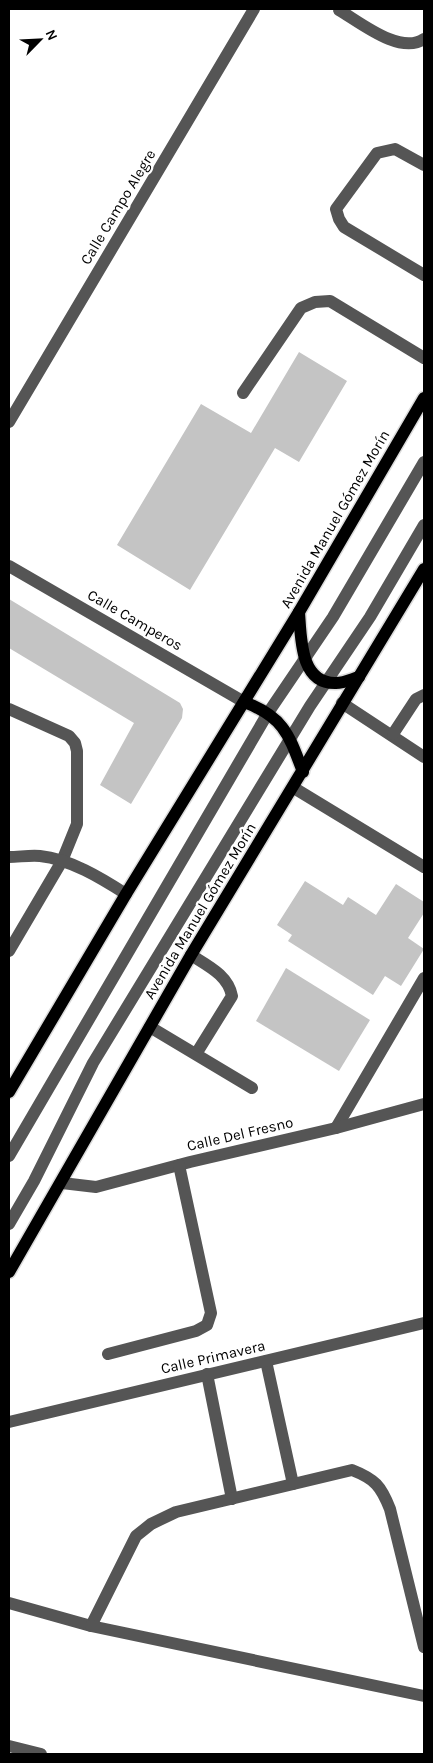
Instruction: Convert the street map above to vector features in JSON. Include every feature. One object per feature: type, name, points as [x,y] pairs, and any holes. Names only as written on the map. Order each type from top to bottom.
[{"type":"main road","name":"Avenida Manuel Gómez Morín","points":[[9,1090],[126,894],[299,612],[424,398]]},
{"type":"main road","name":"Avenida Manuel Gómez Morín","points":[[9,1272],[62,1183],[191,955],[294,788],[342,703],[424,569]]},
{"type":"main road","points":[[299,612],[305,658],[310,672],[317,678],[327,682],[338,683],[359,677]]},
{"type":"main road","points":[[244,702],[268,713],[278,720],[290,738],[303,772]]},
{"type":"street","name":"Calle Campo Alegre","points":[[9,422],[254,9]]},
{"type":"street","points":[[339,10],[399,44],[414,44],[424,39]]},
{"type":"street","points":[[424,165],[395,149],[377,153],[336,209],[344,227],[424,275]]},
{"type":"street","points":[[243,393],[301,308],[315,302],[330,300],[424,358]]},
{"type":"street","points":[[9,1156],[268,713],[333,617],[424,462]]},
{"type":"street","points":[[9,1224],[34,1181],[93,1063],[290,738],[370,617],[424,525]]},
{"type":"street","name":"Calle Camperos","points":[[9,566],[244,702]]},
{"type":"street","points":[[392,734],[416,699],[424,695]]},
{"type":"street","points":[[342,703],[392,734],[424,757]]},
{"type":"street","points":[[9,709],[69,736],[75,743],[77,751],[77,824],[62,861],[9,950]]},
{"type":"street","points":[[294,788],[424,867]]},
{"type":"street","points":[[9,857],[40,856],[62,861],[104,880],[126,894]]},
{"type":"street","points":[[191,955],[225,979],[230,985],[232,996],[196,1054]]},
{"type":"street","points":[[336,1128],[424,978]]},
{"type":"street","points":[[150,1027],[252,1088]]},
{"type":"street","name":"Calle Del Fresno","points":[[62,1183],[96,1187],[179,1165],[336,1128],[424,1104]]},
{"type":"street","points":[[108,1354],[196,1331],[207,1325],[210,1313],[179,1165]]},
{"type":"street","name":"Calle Primavera","points":[[9,1422],[424,1323]]},
{"type":"street","points":[[266,1361],[293,1484]]},
{"type":"street","points":[[208,1374],[232,1499]]},
{"type":"street","points":[[91,1626],[136,1536],[164,1516],[352,1470],[370,1477],[383,1491],[390,1509],[424,1647]]},
{"type":"street","points":[[9,1603],[91,1626],[424,1696]]},
{"type":"street","points":[[9,1746],[41,1754]]},
{"type":"building","points":[[299,352],[347,381],[299,462],[275,448],[190,590],[117,545],[201,404],[251,433]]},
{"type":"building","points":[[9,599],[180,703],[183,709],[182,718],[131,804],[100,785],[134,723],[9,648]]},
{"type":"building","points":[[305,881],[343,905],[348,897],[376,915],[396,884],[424,902],[424,913],[408,938],[424,949],[401,986],[385,976],[373,995],[288,941],[292,935],[277,925]]},
{"type":"building","points":[[286,968],[370,1020],[339,1071],[256,1021]]}]
